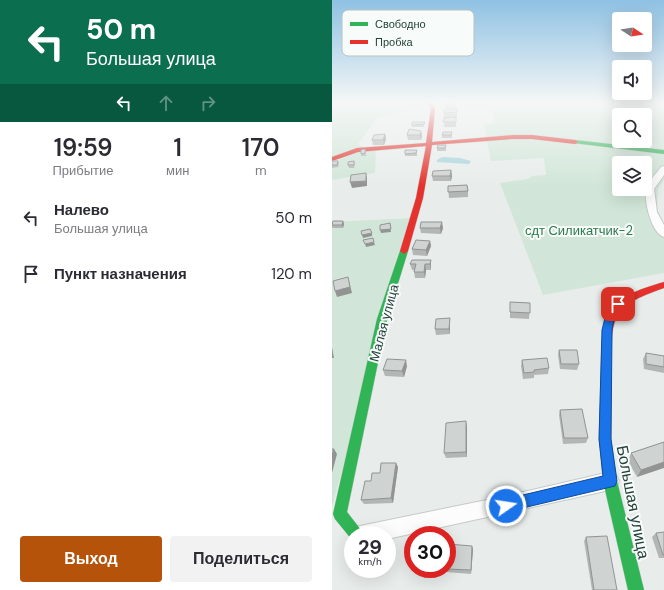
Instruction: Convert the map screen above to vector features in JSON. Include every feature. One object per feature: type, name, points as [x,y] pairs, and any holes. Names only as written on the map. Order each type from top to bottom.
[{"type":"street","name":"Малая улица","points":[[349,526],[340,514],[382,318],[417,213],[430,144],[430,131]]},
{"type":"street","points":[[332,159],[357,150],[513,137],[532,137],[664,152]]},
{"type":"street","points":[[664,169],[650,189],[652,212],[664,234]]},
{"type":"street","name":"Большая улица","points":[[636,590],[610,481],[605,439],[607,330],[609,318],[618,304],[633,294],[664,285]]},
{"type":"street","points":[[396,528],[506,506],[610,481]]},
{"type":"green space","points":[[332,131],[368,131],[358,144],[362,147],[376,147],[375,173],[332,180]]},
{"type":"green space","name":"сдт Силикатчик-2","points":[[485,131],[612,131],[612,148],[652,148],[652,131],[664,131],[664,180],[658,189],[657,210],[664,224],[664,273],[543,295],[500,183],[528,179],[532,176],[546,175],[544,158],[491,161]]},
{"type":"green space","points":[[412,218],[332,507],[332,222]]},
{"type":"water","points":[[442,157],[460,158],[471,161],[469,164],[437,162],[437,160]]},
{"type":"building","points":[[408,131],[421,131],[420,135],[407,135]]},
{"type":"building","points":[[443,132],[452,132],[451,135],[442,135]]},
{"type":"building","points":[[385,134],[383,140],[372,140],[374,135]]},
{"type":"building","points":[[438,145],[446,145],[445,148],[437,148]]},
{"type":"building","points":[[365,149],[365,153],[361,154],[361,150]]},
{"type":"building","points":[[405,150],[417,150],[416,153],[405,154]]},
{"type":"building","points":[[332,161],[338,161],[337,165],[332,165]]},
{"type":"building","points":[[354,161],[354,165],[348,165],[348,162]]},
{"type":"building","points":[[451,170],[450,176],[432,176],[433,171]]},
{"type":"building","points":[[366,173],[366,181],[350,182],[351,175]]},
{"type":"building","points":[[467,185],[468,191],[448,192],[448,186]]},
{"type":"building","points":[[333,221],[343,221],[342,225],[332,225]]},
{"type":"building","points":[[421,222],[442,222],[440,228],[420,228]]},
{"type":"building","points":[[390,223],[391,229],[380,230],[380,225]]},
{"type":"building","points":[[370,229],[372,233],[362,235],[361,231]]},
{"type":"building","points":[[373,238],[374,242],[365,244],[363,240]]},
{"type":"building","points":[[416,240],[430,241],[426,250],[412,249]]},
{"type":"building","points":[[412,260],[431,260],[430,264],[425,264],[424,272],[414,272],[416,264],[410,264]]},
{"type":"building","points":[[348,277],[350,287],[335,291],[333,281]]},
{"type":"building","points":[[510,302],[530,303],[530,313],[510,312]]},
{"type":"building","points":[[450,318],[449,329],[435,329],[436,319]]},
{"type":"building","points":[[559,350],[577,350],[579,364],[561,364]]},
{"type":"building","points":[[646,353],[664,356],[664,367],[646,364]]},
{"type":"building","points":[[547,358],[549,368],[524,373],[522,360]]},
{"type":"building","points":[[387,359],[406,360],[402,371],[383,370]]},
{"type":"building","points":[[582,409],[588,438],[564,438],[560,410]]},
{"type":"building","points":[[466,421],[466,452],[444,453],[446,423]]},
{"type":"building","points":[[664,442],[664,462],[641,470],[631,453]]},
{"type":"building","points":[[381,463],[396,463],[391,498],[361,500],[365,481],[371,481],[372,473],[380,473]]},
{"type":"building","points":[[664,532],[664,555],[663,555],[656,533]]},
{"type":"building","points":[[607,536],[617,590],[594,590],[586,537]]},
{"type":"building","points":[[456,545],[472,546],[471,570],[456,569]]},
{"type":"traffic: fast","points":[[575,142],[664,152]]},
{"type":"traffic: fast","points":[[349,526],[340,514],[382,319],[404,251]]},
{"type":"traffic: fast","points":[[606,371],[605,439],[610,481],[636,590]]},
{"type":"traffic: jam","points":[[404,251],[419,198],[430,131]]},
{"type":"traffic: jam","points":[[332,159],[357,150],[513,137],[532,137],[575,142]]},
{"type":"traffic: jam","points":[[606,371],[607,336],[609,323],[613,313],[620,305],[630,298],[664,285]]},
{"type":"route","points":[[506,506],[610,481],[605,439],[607,330],[609,318],[618,304]]}]
